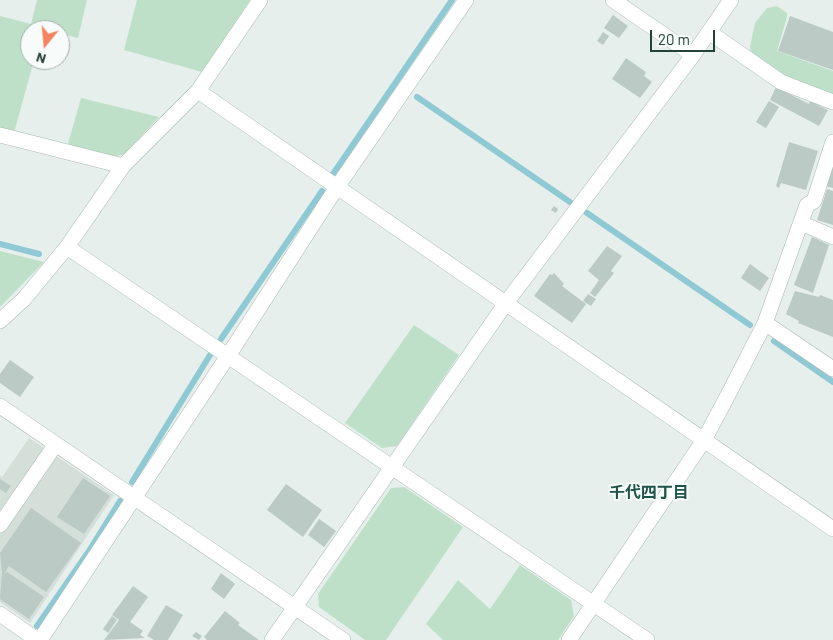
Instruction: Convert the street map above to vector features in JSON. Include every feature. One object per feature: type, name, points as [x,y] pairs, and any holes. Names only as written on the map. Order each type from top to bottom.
[{"type":"street","points":[[0,321],[24,299],[67,247],[123,166],[198,91],[260,0]]},
{"type":"street","points":[[0,614],[38,640],[135,498],[337,187],[466,0]]},
{"type":"street","points":[[613,0],[692,55]]},
{"type":"street","points":[[272,640],[506,303],[731,0]]},
{"type":"street","points":[[709,32],[781,82],[833,102]]},
{"type":"street","points":[[198,91],[833,529]]},
{"type":"street","points":[[0,135],[123,166]]},
{"type":"street","points":[[569,640],[704,440],[765,322],[807,205],[814,201],[833,142]]},
{"type":"street","points":[[801,223],[833,237]]},
{"type":"street","points":[[67,247],[647,640]]},
{"type":"street","points":[[765,322],[833,369]]},
{"type":"street","points":[[0,406],[343,640]]},
{"type":"street","points":[[0,526],[56,444]]},
{"type":"shaded area","points":[[29,438],[114,495],[30,623],[0,602],[0,475],[2,477]]},
{"type":"green space","points":[[37,0],[87,0],[78,38],[70,36],[70,20],[32,20]]},
{"type":"green space","points":[[137,0],[250,0],[202,72],[124,50]]},
{"type":"green space","points":[[777,6],[787,13],[787,17],[777,51],[833,71],[833,94],[789,79],[751,53],[750,47],[755,23],[767,8]]},
{"type":"green space","points":[[0,16],[20,21],[20,70],[31,70],[14,133],[0,130]]},
{"type":"green space","points":[[81,98],[159,117],[124,154],[114,157],[67,147]]},
{"type":"green space","points":[[0,251],[44,262],[0,307]]},
{"type":"green space","points":[[414,325],[459,355],[397,446],[382,448],[345,423]]},
{"type":"green space","points":[[404,487],[463,527],[386,640],[365,640],[319,607],[318,594],[391,488]]},
{"type":"green space","points":[[520,565],[571,600],[574,616],[558,640],[443,640],[426,624],[458,580],[490,609]]},
{"type":"building","points":[[613,15],[628,26],[619,38],[604,28]]},
{"type":"building","points":[[790,16],[833,32],[833,70],[778,51]]},
{"type":"building","points":[[603,32],[609,36],[603,45],[597,41]]},
{"type":"building","points":[[626,58],[646,72],[644,76],[652,82],[640,98],[612,79]]},
{"type":"building","points":[[776,87],[809,104],[810,101],[828,110],[819,126],[770,100]]},
{"type":"building","points":[[769,101],[779,107],[766,128],[756,122]]},
{"type":"building","points":[[789,142],[818,151],[806,190],[781,183],[779,188],[776,186]]},
{"type":"building","points":[[833,162],[833,188],[825,186]]},
{"type":"building","points":[[827,189],[833,191],[833,225],[817,220]]},
{"type":"building","points":[[554,206],[558,209],[556,213],[551,210]]},
{"type":"building","points":[[812,237],[829,245],[813,293],[794,285]]},
{"type":"building","points":[[607,246],[622,256],[611,271],[614,273],[595,297],[590,293],[599,280],[588,271]]},
{"type":"building","points":[[750,264],[769,278],[760,291],[741,278]]},
{"type":"building","points":[[554,273],[564,284],[562,286],[586,304],[572,323],[534,296],[550,274]]},
{"type":"building","points":[[795,291],[819,297],[820,295],[833,300],[833,337],[798,323],[799,321],[786,314]]},
{"type":"building","points":[[588,294],[596,299],[591,306],[583,301]]},
{"type":"building","points":[[10,360],[34,377],[20,397],[0,383],[0,374]]},
{"type":"building","points":[[83,478],[110,496],[84,534],[57,517]]},
{"type":"building","points":[[0,479],[11,486],[6,493],[0,489]]},
{"type":"building","points":[[286,484],[322,510],[303,537],[267,510]]},
{"type":"building","points":[[31,508],[81,543],[46,592],[9,566],[4,574],[7,572],[44,597],[29,619],[0,599],[2,572],[0,553]]},
{"type":"building","points":[[319,519],[336,531],[324,547],[308,535]]},
{"type":"building","points":[[221,573],[235,584],[224,599],[211,589]]},
{"type":"building","points":[[133,586],[148,597],[130,622],[143,631],[140,635],[145,638],[104,640],[119,620],[112,615]]},
{"type":"building","points":[[166,605],[183,615],[168,640],[154,640],[147,636]]},
{"type":"building","points":[[225,611],[240,623],[238,625],[259,640],[207,640],[204,637]]},
{"type":"building","points":[[112,616],[117,620],[108,633],[103,629]]},
{"type":"building","points":[[196,632],[202,636],[199,640],[192,636]]},
{"type":"waterway","points":[[333,174],[452,0]]},
{"type":"waterway","points":[[417,97],[570,202]]},
{"type":"waterway","points":[[221,339],[322,191]]},
{"type":"waterway","points":[[587,213],[750,325]]},
{"type":"waterway","points":[[0,244],[39,254]]},
{"type":"waterway","points":[[774,341],[833,382]]},
{"type":"waterway","points":[[132,482],[210,355]]},
{"type":"waterway","points":[[37,626],[89,551],[120,501]]},
{"type":"district","name":"千代四丁目","points":[[649,493]]}]
